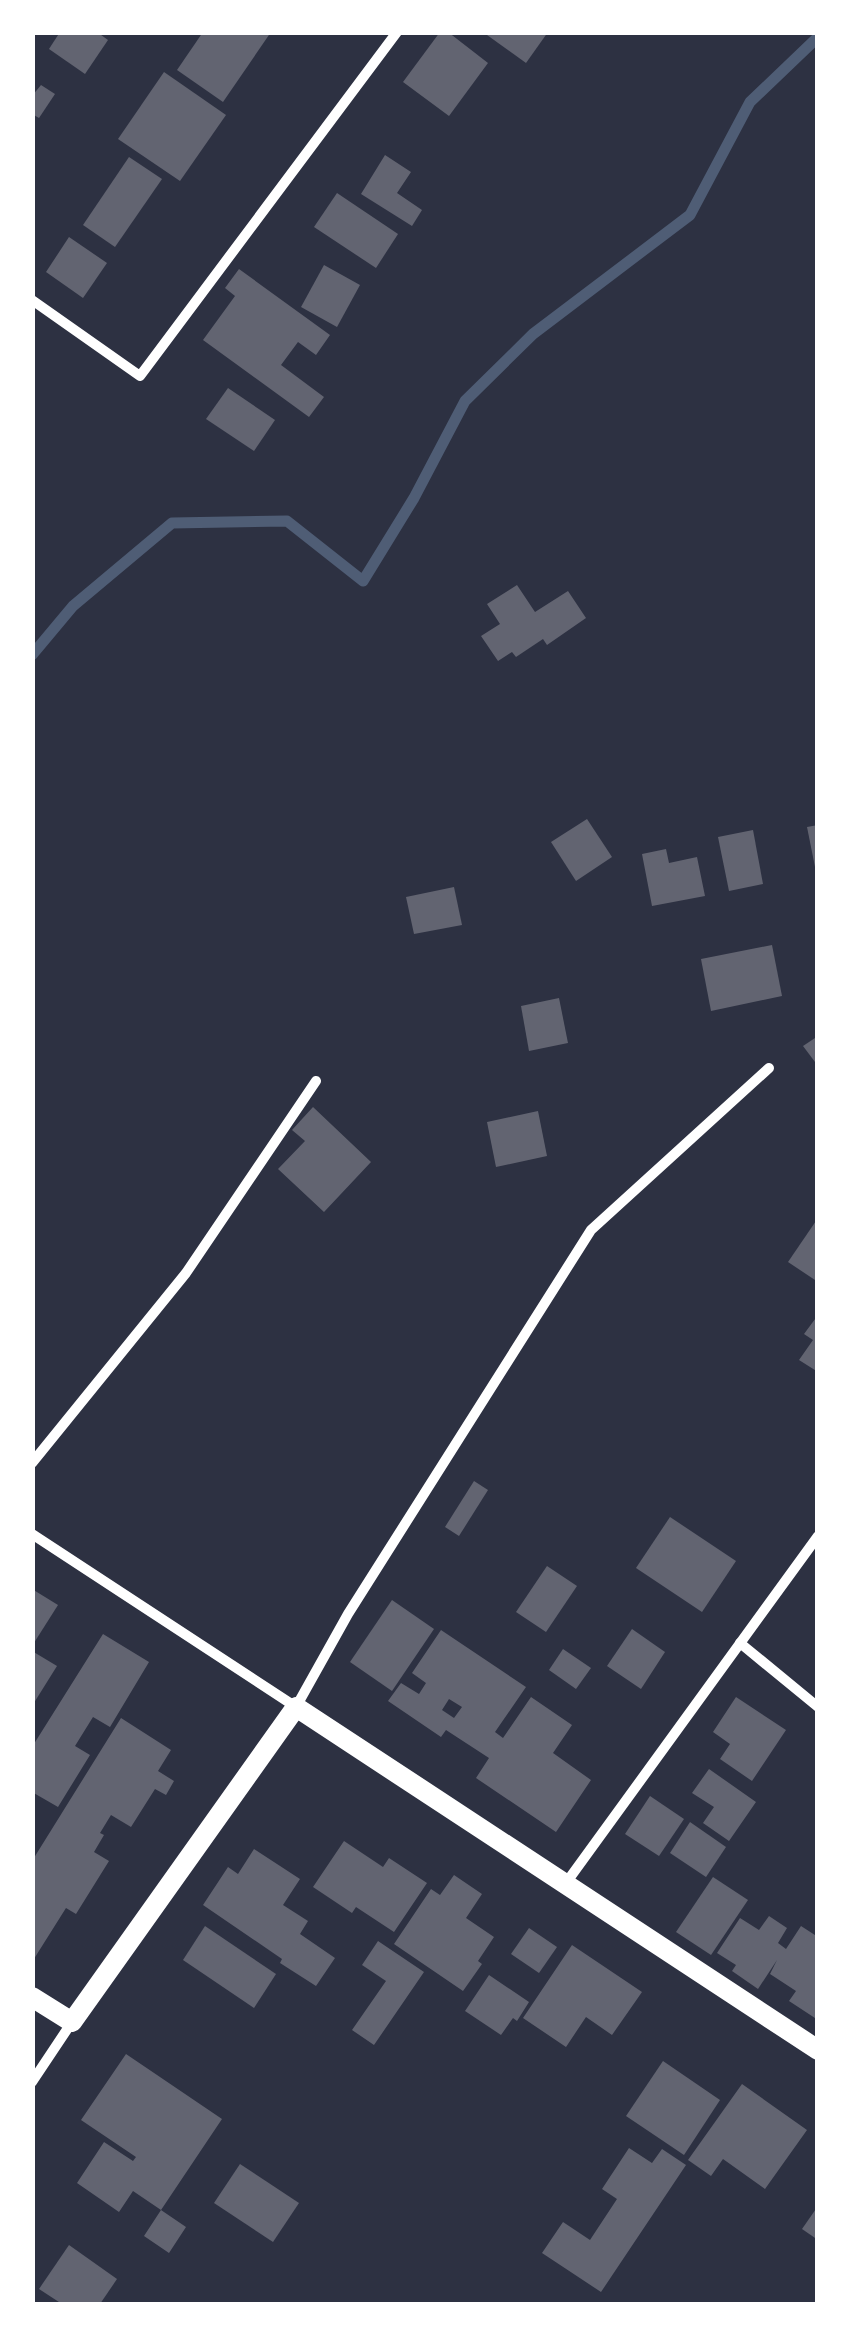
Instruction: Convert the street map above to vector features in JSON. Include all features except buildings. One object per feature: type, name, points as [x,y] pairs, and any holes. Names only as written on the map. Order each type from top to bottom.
[{"type":"main road","points":[[32,1997],[72,2022],[296,1707],[818,2050]]},
{"type":"street","points":[[32,300],[140,376],[396,32]]},
{"type":"street","points":[[32,1534],[296,1707],[348,1614],[591,1230],[769,1068]]},
{"type":"street","points":[[32,1463],[186,1273],[316,1081]]},
{"type":"street","points":[[565,1884],[818,1536]]},
{"type":"street","points":[[740,1643],[818,1707]]},
{"type":"street","points":[[32,2082],[72,2022]]},
{"type":"waterway","points":[[32,655],[73,606],[172,523],[287,521],[363,581],[414,498],[465,401],[533,334],[690,215],[750,102],[818,37]]}]
